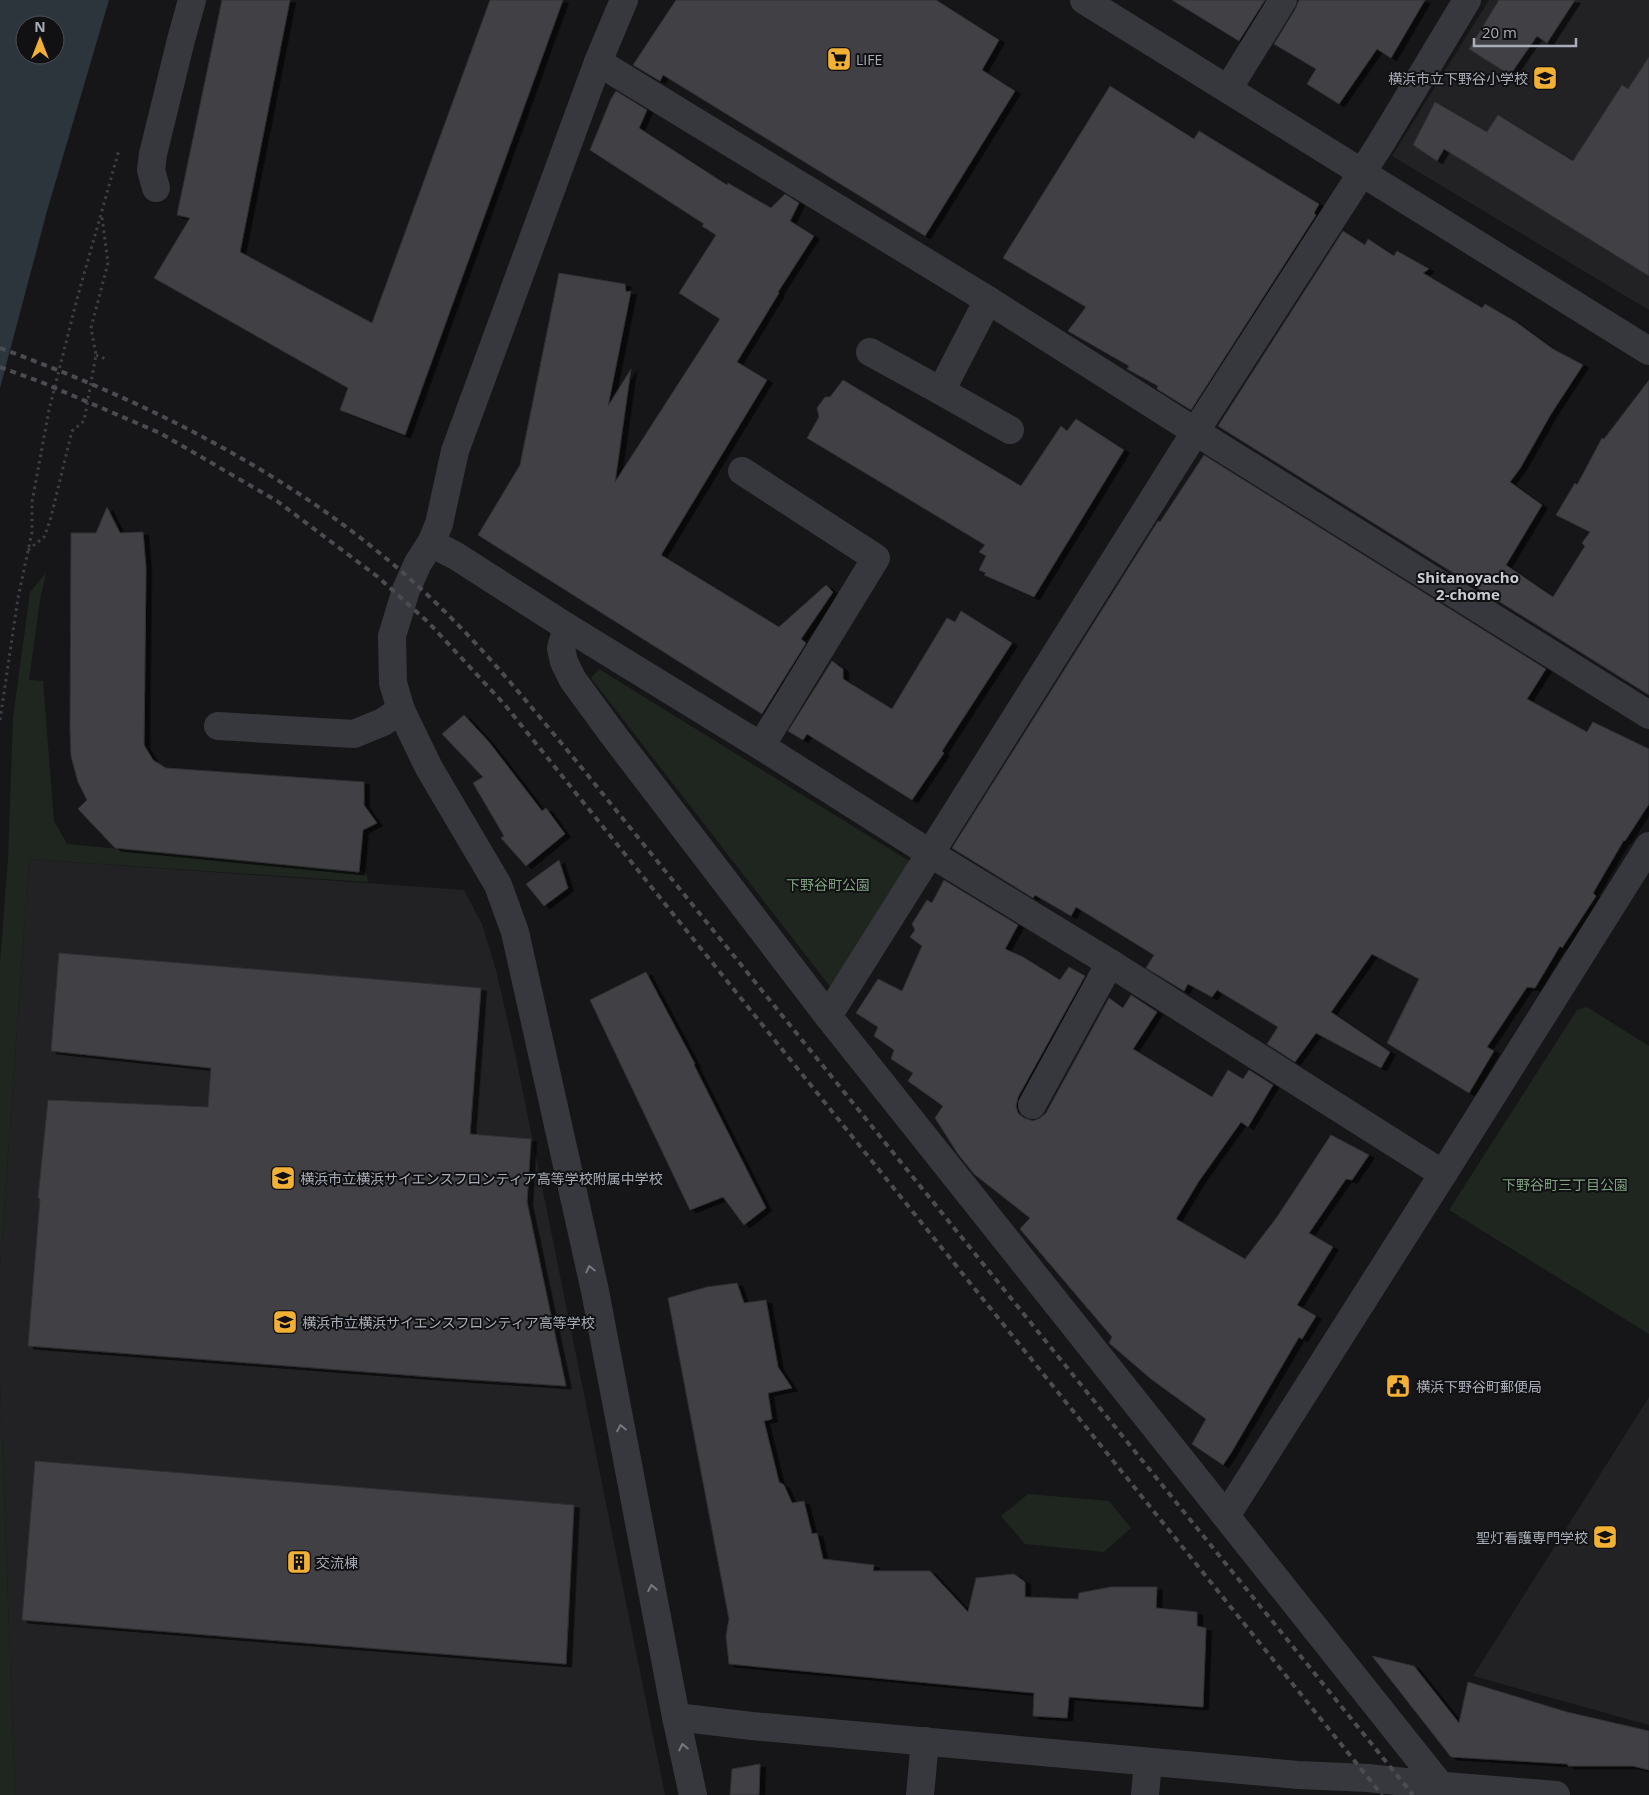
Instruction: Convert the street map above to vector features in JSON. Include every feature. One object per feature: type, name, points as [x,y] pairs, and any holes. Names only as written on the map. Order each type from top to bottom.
[{"type":"street","points":[[156,188],[151,170],[153,154],[192,0]]},
{"type":"street","points":[[624,0],[598,62],[455,451],[439,524],[406,590],[392,636],[393,683],[401,710],[429,768],[498,885],[516,932],[595,1291],[676,1717],[693,1795]]},
{"type":"street","points":[[1084,0],[1649,351]]},
{"type":"street","points":[[1228,89],[1283,0]]},
{"type":"street","points":[[828,1016],[1362,172],[1466,0]]},
{"type":"street","points":[[598,62],[988,300],[1649,715]]},
{"type":"street","points":[[941,391],[988,300]]},
{"type":"street","points":[[870,352],[1010,430]]},
{"type":"street","points":[[742,471],[876,558],[761,746]]},
{"type":"street","points":[[431,543],[456,556],[567,627],[761,746],[1443,1174]]},
{"type":"street","points":[[567,627],[561,648],[564,662],[573,680],[614,736],[828,1016],[1440,1786]]},
{"type":"street","points":[[218,726],[354,734],[383,722],[401,710]]},
{"type":"street","points":[[1226,1516],[1649,846]]},
{"type":"street","points":[[1032,1105],[1110,964]]},
{"type":"street","points":[[676,1717],[1148,1762],[1297,1785],[1368,1778],[1556,1795]]},
{"type":"street","points":[[920,1795],[925,1741]]},
{"type":"street","points":[[1145,1795],[1148,1762]]},
{"type":"path","points":[[0,720],[18,598],[32,532],[32,502],[49,410],[77,299],[121,146]]},
{"type":"path","points":[[28,550],[44,537],[50,521],[72,431],[84,421],[96,355],[91,328],[108,263],[101,214]]},
{"type":"path","points":[[96,355],[106,359]]},
{"type":"shaded area","points":[[0,0],[109,0],[47,211],[0,388]]},
{"type":"shaded area","name":"横浜市立下野谷小学校","points":[[1489,0],[1649,0],[1649,310],[1392,156]]},
{"type":"shaded area","name":"横浜市立横浜サイエンスフロンティア高等学校","points":[[29,859],[464,890],[482,924],[496,970],[515,1053],[665,1795],[15,1795],[0,1382],[0,1267]]},
{"type":"shaded area","name":"聖灯看護専門学校","points":[[1649,1397],[1649,1725],[1473,1676]]},
{"type":"green space","points":[[46,573],[40,600],[29,680],[43,681],[54,821],[67,844],[366,872],[368,882],[29,859],[0,1267],[0,964],[8,858],[13,718],[30,592]]},
{"type":"green space","name":"下野谷町公園","points":[[599,669],[914,864],[835,993],[591,678]]},
{"type":"green space","name":"下野谷町三丁目公園","points":[[1587,1007],[1649,1046],[1649,1334],[1449,1210],[1577,1010]]},
{"type":"green space","points":[[0,1382],[15,1795],[0,1795]]},
{"type":"green space","points":[[1028,1494],[1109,1501],[1131,1528],[1104,1552],[1025,1544],[1001,1516]]},
{"type":"building","points":[[222,0],[290,0],[240,252],[372,323],[490,0],[563,0],[405,435],[340,410],[348,388],[154,278],[190,218],[177,215]]},
{"type":"building","points":[[676,0],[936,0],[999,40],[982,70],[1015,91],[925,236],[663,75],[660,81],[633,65]]},
{"type":"building","points":[[1172,0],[1265,0],[1239,41]]},
{"type":"building","points":[[1299,0],[1425,0],[1391,58],[1377,49],[1339,104],[1307,84],[1316,69],[1274,44]]},
{"type":"building","points":[[1499,0],[1575,0],[1547,43],[1537,36],[1510,75],[1469,49]]},
{"type":"building","points":[[1649,57],[1649,276],[1444,149],[1437,161],[1413,145],[1435,102],[1487,132],[1498,115],[1573,161],[1622,85],[1628,89]]},
{"type":"building","points":[[1110,86],[1194,139],[1199,131],[1319,204],[1314,213],[1316,215],[1191,410],[1157,389],[1158,386],[1127,369],[1129,366],[1068,331],[1086,307],[1003,258]]},
{"type":"building","points":[[616,91],[647,110],[639,128],[727,185],[728,183],[771,208],[785,194],[799,203],[790,221],[814,236],[778,292],[737,362],[767,380],[661,555],[779,627],[826,585],[833,592],[801,639],[806,643],[762,714],[478,535],[520,465],[559,273],[625,284],[626,292],[631,291],[608,406],[631,369],[615,482],[720,319],[679,293],[716,235],[702,226],[704,224],[590,150]]},
{"type":"building","points":[[1343,231],[1365,245],[1368,239],[1394,256],[1397,251],[1429,269],[1423,273],[1482,308],[1485,304],[1516,322],[1553,349],[1583,365],[1510,482],[1542,505],[1506,565],[1553,597],[1585,546],[1582,543],[1590,532],[1556,515],[1575,483],[1577,485],[1602,438],[1604,439],[1649,380],[1649,695],[1218,426]]},
{"type":"building","points":[[843,380],[1021,486],[1061,426],[1067,431],[1076,419],[1124,450],[1034,597],[984,575],[986,573],[979,570],[986,556],[979,552],[985,545],[807,438],[819,417],[817,408],[825,397],[830,397]]},
{"type":"building","points":[[1204,455],[1546,669],[1527,699],[1587,732],[1593,722],[1649,749],[1649,804],[1624,840],[1593,893],[1596,896],[1562,948],[1560,946],[1535,988],[1527,987],[1487,1047],[1494,1051],[1469,1093],[1387,1043],[1419,979],[1372,954],[1331,1012],[1390,1052],[1381,1068],[1316,1033],[1295,1062],[1267,1044],[1278,1027],[1217,990],[1212,997],[1188,984],[1184,991],[1146,968],[1154,955],[1076,907],[1071,916],[1035,895],[1033,898],[952,848],[1158,521],[1160,522]]},
{"type":"building","points":[[107,507],[120,533],[143,532],[146,568],[144,745],[153,760],[166,768],[364,782],[364,805],[377,823],[363,830],[359,872],[115,848],[78,809],[87,800],[78,782],[71,756],[71,533],[96,533]]},
{"type":"building","points":[[961,611],[1012,643],[942,751],[944,753],[912,800],[807,734],[803,740],[788,731],[832,661],[843,669],[843,679],[892,709],[947,618],[955,622]]},
{"type":"building","points":[[464,715],[489,742],[542,811],[546,808],[565,834],[526,866],[501,838],[504,836],[473,783],[483,777],[442,734]]},
{"type":"building","points":[[559,860],[568,888],[544,906],[526,884]]},
{"type":"building","points":[[944,880],[1018,925],[1005,949],[1023,957],[1060,980],[1069,967],[1085,976],[1018,1097],[1016,1106],[1018,1113],[1024,1118],[1033,1121],[1046,1113],[1109,998],[1123,1008],[1131,995],[1157,1012],[1133,1049],[1212,1097],[1228,1070],[1243,1079],[1249,1070],[1273,1085],[1248,1127],[1241,1122],[1199,1181],[1176,1219],[1245,1259],[1277,1217],[1331,1135],[1369,1155],[1352,1180],[1346,1179],[1309,1233],[1333,1247],[1297,1305],[1316,1316],[1302,1339],[1299,1337],[1223,1465],[1192,1444],[1206,1419],[1151,1379],[1109,1343],[1112,1337],[1020,1229],[1030,1218],[974,1174],[958,1154],[935,1118],[943,1106],[908,1081],[913,1073],[891,1059],[894,1050],[874,1036],[878,1027],[856,1013],[878,979],[902,991],[922,946],[910,937],[915,930],[912,924],[927,900],[932,903]]},
{"type":"building","points":[[59,953],[481,988],[470,1134],[531,1139],[527,1202],[566,1386],[28,1346],[40,1199],[38,1198],[48,1100],[208,1107],[211,1068],[51,1051]]},
{"type":"building","points":[[646,972],[695,1064],[766,1208],[744,1225],[723,1197],[690,1210],[590,1000]]},
{"type":"building","points":[[737,1283],[744,1303],[766,1300],[778,1367],[792,1388],[768,1393],[772,1419],[764,1421],[779,1482],[784,1485],[792,1503],[804,1501],[812,1534],[817,1533],[823,1559],[874,1565],[873,1571],[930,1571],[968,1612],[976,1578],[1014,1574],[1025,1582],[1025,1597],[1078,1599],[1079,1593],[1111,1587],[1157,1587],[1156,1608],[1197,1612],[1197,1626],[1206,1628],[1203,1707],[1069,1697],[1067,1718],[1033,1716],[1034,1693],[729,1664],[726,1636],[729,1619],[668,1298],[707,1287]]},
{"type":"building","name":"交流棟","points":[[35,1461],[574,1505],[566,1664],[22,1620]]},
{"type":"building","points":[[1372,1656],[1414,1666],[1459,1723],[1468,1682],[1567,1712],[1649,1731],[1649,1770],[1633,1766],[1568,1766],[1568,1764],[1451,1757]]},
{"type":"building","points":[[760,1764],[759,1795],[730,1795],[732,1769]]},
{"type":"railway","points":[[0,348],[119,396],[176,423],[232,453],[287,486],[339,522],[389,561],[456,623],[509,681],[577,762],[1413,1795]]},
{"type":"railway","points":[[0,367],[41,382],[160,433],[277,501],[378,577],[429,623],[505,705],[1382,1795]]},
{"type":"place","name":"LIFE","points":[[839,59]]},
{"type":"place","name":"横浜市立下野谷小学校","points":[[1545,78]]},
{"type":"place","name":"横浜市立横浜サイエンスフロンティア高等学校附属中学校","points":[[283,1178]]},
{"type":"place","name":"横浜市立横浜サイエンスフロンティア高等学校","points":[[285,1322]]},
{"type":"place","name":"横浜下野谷町郵便局","points":[[1398,1386]]},
{"type":"place","name":"聖灯看護専門学校","points":[[1605,1537]]},
{"type":"place","name":"交流棟","points":[[299,1562]]},
{"type":"district","name":"Shitanoyacho 2-chome","points":[[1468,586]]}]
